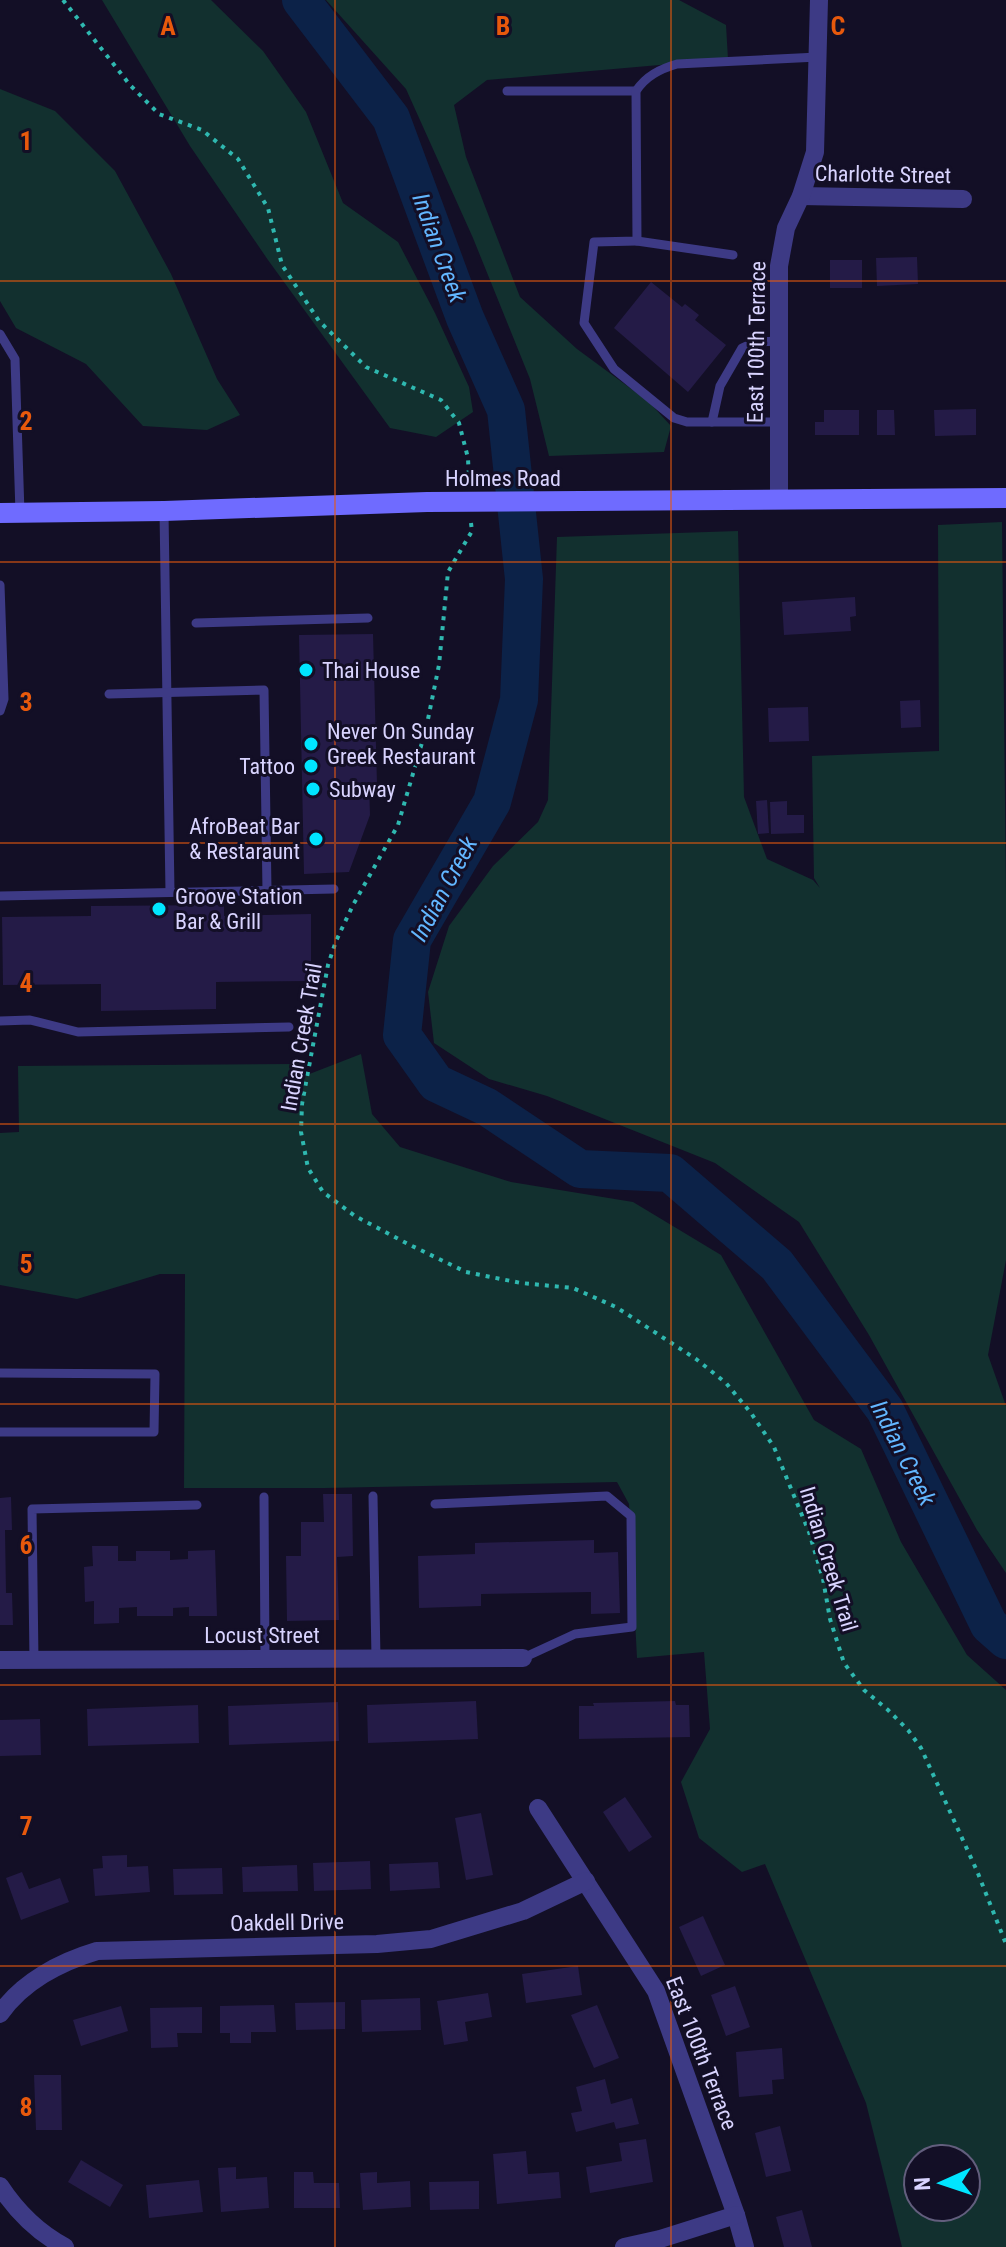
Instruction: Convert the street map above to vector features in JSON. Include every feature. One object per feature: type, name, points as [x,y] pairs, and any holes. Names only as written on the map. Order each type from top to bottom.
[{"type":"main road","name":"Holmes Road","points":[[10,513],[427,502],[1006,498]]},
{"type":"street","name":"East 100th Terrace","points":[[779,500],[779,266],[786,228],[801,196],[815,152],[819,0]]},
{"type":"street","name":"Charlotte Street","points":[[801,196],[963,199]]},
{"type":"street","name":"Locust Street","points":[[0,1660],[523,1658]]},
{"type":"street","name":"East 100th Terrace","points":[[538,1808],[656,1991],[745,2247]]},
{"type":"street","name":"Oakdell Drive","points":[[0,2014],[40,1975],[97,1951],[377,1944],[431,1939],[523,1911],[586,1881]]},
{"type":"street","points":[[0,2186],[21,2215],[46,2237],[65,2247]]},
{"type":"street","points":[[624,2247],[736,2215]]},
{"type":"lane","points":[[637,241],[636,91],[642,82],[677,64],[818,57]]},
{"type":"lane","points":[[507,91],[636,91]]},
{"type":"lane","points":[[733,255],[637,241],[594,242],[584,323],[614,369],[674,418],[687,422],[778,422]]},
{"type":"lane","points":[[0,334],[15,359],[10,513]]},
{"type":"lane","points":[[712,422],[720,386],[742,348],[755,342],[780,341]]},
{"type":"lane","points":[[164,511],[170,892]]},
{"type":"lane","points":[[0,585],[0,711]]},
{"type":"lane","points":[[196,623],[368,618]]},
{"type":"lane","points":[[109,694],[264,690],[267,891]]},
{"type":"lane","points":[[0,896],[334,889]]},
{"type":"lane","points":[[0,1021],[30,1020],[78,1032],[289,1027]]},
{"type":"lane","points":[[0,1373],[155,1374],[154,1432],[0,1432]]},
{"type":"lane","points":[[373,1496],[376,1658]]},
{"type":"lane","points":[[435,1504],[607,1496],[631,1516],[632,1627],[575,1634],[523,1658]]},
{"type":"lane","points":[[264,1497],[265,1659]]},
{"type":"lane","points":[[34,1660],[32,1509],[197,1505]]},
{"type":"path","points":[[63,0],[130,85],[159,114],[202,130],[238,159],[268,208],[282,265],[319,321],[366,367],[441,400],[459,423],[468,458],[470,487]]},
{"type":"path","name":"Indian Creek Trail","points":[[471,516],[472,531],[448,572],[439,665],[426,729],[398,825],[353,905],[328,965],[302,1104],[301,1132],[308,1168],[323,1192],[355,1216],[408,1244],[466,1272],[521,1283],[573,1288],[616,1307],[696,1359],[726,1383],[774,1447],[809,1532],[844,1663],[864,1690],[908,1730],[921,1748],[977,1871],[1006,1944]]},
{"type":"green space","points":[[102,0],[211,0],[263,51],[306,112],[343,203],[398,242],[469,387],[473,412],[436,437],[390,428],[190,146]]},
{"type":"green space","points":[[326,0],[679,0],[726,25],[728,59],[487,80],[454,105],[466,157],[520,297],[577,349],[649,402],[671,426],[664,452],[549,456],[530,379],[473,238],[406,89]]},
{"type":"green space","points":[[0,89],[55,111],[115,171],[171,274],[217,379],[240,415],[207,430],[143,426],[86,364],[16,328],[0,301]]},
{"type":"green space","points":[[1002,522],[1006,1260],[988,1355],[1006,1406],[1006,1573],[977,1530],[869,1335],[799,1222],[715,1163],[547,1096],[489,1079],[434,1043],[428,992],[449,926],[493,866],[538,822],[548,800],[557,537],[738,531],[744,797],[767,859],[813,880],[820,888],[814,878],[812,756],[939,751],[938,525]]},
{"type":"green space","points":[[361,1054],[372,1114],[400,1147],[511,1182],[633,1202],[721,1255],[814,1420],[861,1449],[901,1542],[967,1655],[1006,1690],[1006,2247],[902,2247],[866,2103],[765,1864],[742,1872],[699,1838],[681,1782],[710,1729],[704,1652],[637,1658],[629,1504],[617,1482],[184,1488],[185,1274],[160,1274],[77,1299],[0,1285],[0,1133],[19,1132],[18,1066],[295,1064],[294,1080]]},
{"type":"building","points":[[917,257],[918,284],[877,286],[876,258]]},
{"type":"building","points":[[830,260],[862,260],[862,288],[830,288]]},
{"type":"building","points":[[651,282],[682,307],[685,304],[699,315],[695,320],[726,345],[688,392],[614,328]]},
{"type":"building","points":[[976,409],[976,435],[935,436],[934,410]]},
{"type":"building","points":[[824,410],[859,410],[859,435],[815,435],[815,422],[824,422]]},
{"type":"building","points":[[877,410],[894,410],[895,435],[877,435]]},
{"type":"building","points":[[855,597],[856,616],[850,617],[851,631],[784,635],[782,602]]},
{"type":"building","points":[[373,634],[377,784],[369,784],[370,815],[349,872],[304,874],[299,635]]},
{"type":"building","points":[[920,700],[921,727],[901,728],[900,701]]},
{"type":"building","points":[[808,707],[809,741],[769,742],[768,708]]},
{"type":"building","points":[[767,800],[769,833],[758,834],[756,801]]},
{"type":"building","points":[[787,801],[787,815],[804,815],[804,833],[771,834],[770,802]]},
{"type":"building","points":[[224,905],[224,916],[311,914],[311,981],[216,982],[216,1009],[101,1011],[101,984],[3,985],[2,917],[91,916],[91,906]]},
{"type":"building","points":[[323,1494],[352,1494],[353,1556],[337,1557],[339,1620],[287,1621],[286,1556],[301,1556],[301,1522],[324,1522]]},
{"type":"building","points":[[11,1497],[12,1530],[5,1530],[6,1593],[12,1593],[13,1625],[0,1625],[0,1498]]},
{"type":"building","points":[[594,1540],[594,1553],[618,1552],[620,1613],[591,1614],[591,1592],[481,1594],[481,1606],[419,1608],[418,1556],[475,1554],[475,1543]]},
{"type":"building","points":[[92,1546],[118,1546],[118,1561],[136,1561],[136,1551],[170,1551],[170,1560],[188,1559],[188,1551],[215,1550],[217,1616],[189,1616],[189,1607],[173,1608],[173,1616],[137,1616],[137,1607],[119,1608],[119,1623],[94,1624],[94,1601],[85,1602],[84,1567],[93,1566]]},
{"type":"building","points":[[476,1701],[478,1739],[368,1743],[367,1705]]},
{"type":"building","points":[[675,1701],[676,1705],[689,1705],[690,1737],[579,1739],[579,1706]]},
{"type":"building","points":[[338,1702],[339,1741],[229,1745],[228,1706]]},
{"type":"building","points":[[198,1705],[199,1743],[88,1746],[87,1709]]},
{"type":"building","points":[[40,1719],[41,1755],[0,1756],[0,1720]]},
{"type":"building","points":[[625,1797],[652,1837],[629,1852],[603,1812]]},
{"type":"building","points":[[481,1813],[493,1875],[466,1880],[455,1818]]},
{"type":"building","points":[[127,1855],[127,1867],[148,1866],[150,1892],[95,1896],[93,1869],[103,1868],[102,1856]]},
{"type":"building","points":[[370,1861],[371,1889],[314,1891],[313,1863]]},
{"type":"building","points":[[438,1862],[440,1888],[390,1891],[389,1864]]},
{"type":"building","points":[[297,1865],[298,1891],[243,1892],[242,1867]]},
{"type":"building","points":[[222,1868],[223,1894],[174,1895],[173,1869]]},
{"type":"building","points":[[22,1872],[29,1889],[60,1878],[69,1902],[21,1920],[6,1878]]},
{"type":"building","points":[[703,1916],[725,1965],[701,1976],[679,1927]]},
{"type":"building","points":[[578,1966],[582,1995],[526,2003],[522,1974]]},
{"type":"building","points":[[735,1986],[750,2027],[726,2036],[711,1995]]},
{"type":"building","points":[[488,1993],[492,2017],[465,2022],[468,2041],[444,2045],[437,2001]]},
{"type":"building","points":[[420,1998],[421,2030],[362,2032],[361,2000]]},
{"type":"building","points":[[345,2002],[345,2029],[296,2030],[295,2003]]},
{"type":"building","points":[[274,2005],[276,2032],[251,2032],[251,2043],[230,2043],[230,2033],[220,2033],[220,2006]]},
{"type":"building","points":[[597,2005],[619,2058],[594,2068],[571,2015]]},
{"type":"building","points":[[121,2006],[128,2031],[81,2046],[73,2020]]},
{"type":"building","points":[[202,2007],[202,2033],[177,2033],[178,2047],[151,2048],[150,2008]]},
{"type":"building","points":[[782,2048],[784,2079],[772,2080],[773,2094],[739,2097],[736,2052]]},
{"type":"building","points":[[34,2075],[61,2075],[62,2130],[36,2130]]},
{"type":"building","points":[[605,2079],[611,2104],[632,2098],[639,2124],[616,2129],[614,2122],[576,2132],[571,2113],[582,2111],[576,2087]]},
{"type":"building","points":[[780,2126],[791,2171],[766,2177],[755,2133]]},
{"type":"building","points":[[646,2139],[653,2182],[590,2193],[586,2167],[622,2161],[619,2143]]},
{"type":"building","points":[[526,2151],[528,2174],[559,2172],[561,2198],[497,2204],[493,2154]]},
{"type":"building","points":[[81,2160],[123,2185],[110,2207],[68,2182]]},
{"type":"building","points":[[236,2167],[236,2179],[267,2177],[269,2208],[221,2212],[218,2168]]},
{"type":"building","points":[[294,2172],[313,2172],[314,2183],[339,2183],[340,2208],[294,2208]]},
{"type":"building","points":[[377,2172],[377,2183],[410,2181],[411,2207],[363,2210],[360,2173]]},
{"type":"building","points":[[199,2180],[203,2212],[149,2218],[146,2185]]},
{"type":"building","points":[[479,2181],[479,2209],[430,2210],[429,2182]]},
{"type":"building","points":[[802,2210],[812,2247],[784,2247],[776,2217]]},
{"type":"waterway","name":"Indian Creek","points":[[301,0],[391,118],[465,318],[506,410],[524,579],[519,700],[492,802],[412,940],[402,1035],[436,1083],[487,1107],[580,1169],[670,1173],[777,1265],[885,1410],[989,1625],[1006,1640]]},
{"type":"place","name":"Thai House","points":[[306,670]]},
{"type":"place","name":"Never On Sunday Greek Restaurant","points":[[311,744]]},
{"type":"place","name":"Tattoo","points":[[311,766]]},
{"type":"place","name":"Subway","points":[[313,789]]},
{"type":"place","name":"AfroBeat Bar & Restaraunt","points":[[316,839]]},
{"type":"place","name":"Groove Station Bar & Grill","points":[[159,909]]}]
